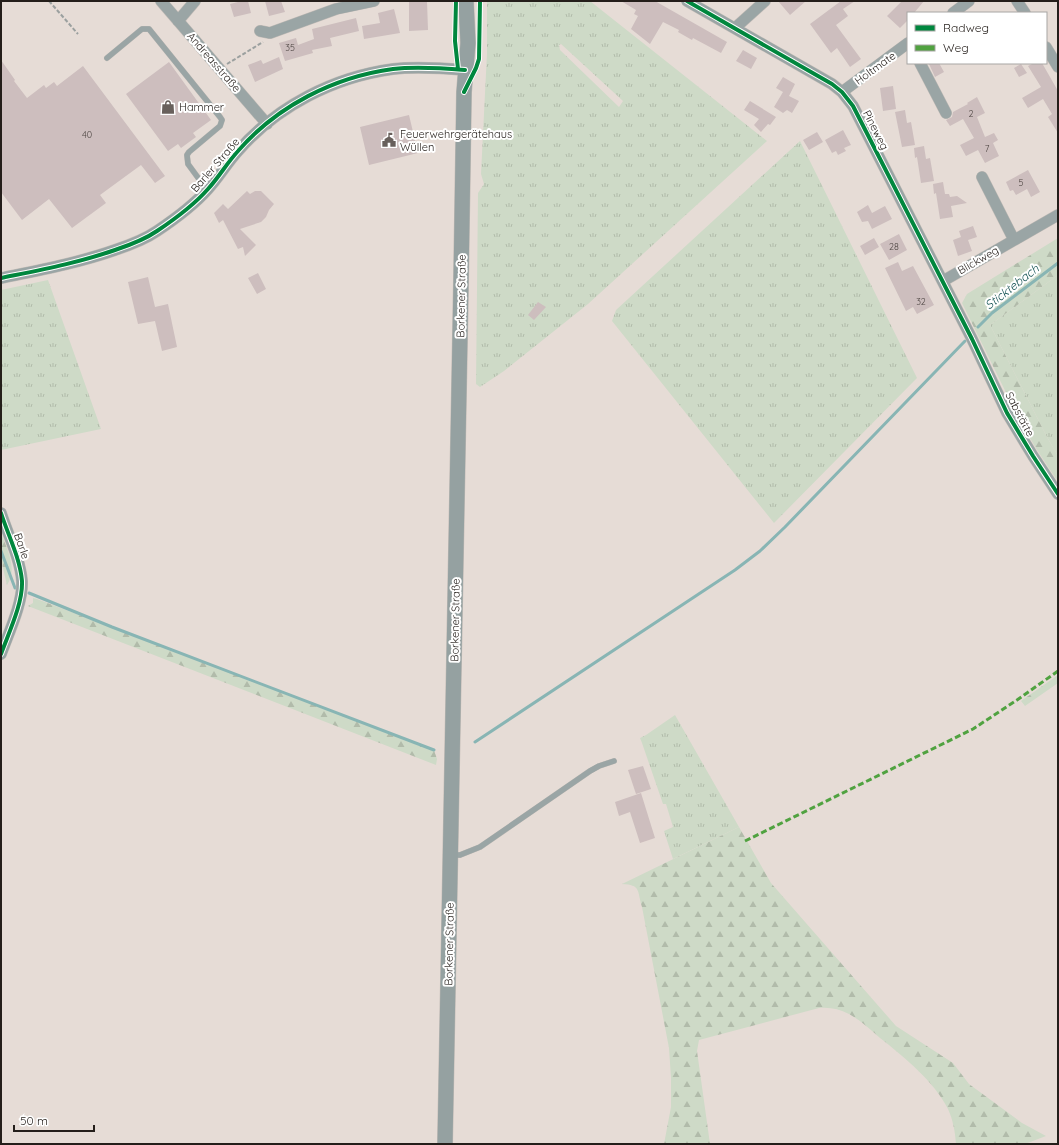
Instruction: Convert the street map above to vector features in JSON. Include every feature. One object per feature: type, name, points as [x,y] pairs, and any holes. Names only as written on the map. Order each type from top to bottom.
[{"type":"main road","name":"Borkener Straße","points":[[445,1144],[464,97],[468,43],[466,1]]},
{"type":"street","name":"Andreasstraße","points":[[160,1],[220,68],[267,124]]},
{"type":"street","points":[[178,21],[195,1]]},
{"type":"street","points":[[265,32],[336,9],[374,1]]},
{"type":"street","name":"Pineweg","points":[[687,1],[832,84],[842,92],[853,106],[972,339]]},
{"type":"street","points":[[735,28],[765,1]]},
{"type":"street","points":[[954,12],[969,1]]},
{"type":"street","points":[[1017,1],[1024,12]]},
{"type":"street","name":"Holtmate","points":[[842,92],[907,44]]},
{"type":"street","points":[[1047,49],[1058,67]]},
{"type":"street","points":[[921,64],[946,113]]},
{"type":"street","name":"Barler Straße","points":[[1,278],[73,262],[131,244],[155,233],[188,209],[207,190],[238,151],[267,124],[281,112],[313,93],[354,78],[393,69],[426,68],[465,70]]},
{"type":"street","points":[[982,177],[1014,240]]},
{"type":"street","name":"Blickweg","points":[[943,281],[1058,215]]},
{"type":"street","name":"Sabstätte","points":[[972,339],[1007,413],[1058,494]]},
{"type":"street","name":"Barle","points":[[1,513],[20,569],[22,582],[20,599],[1,654]]},
{"type":"lane","points":[[107,58],[142,29],[149,29],[220,117],[222,120],[220,126],[189,152],[187,156],[188,164],[207,190]]},
{"type":"lane","points":[[451,856],[460,855],[480,847],[590,771],[599,766],[614,762]]},
{"type":"path","points":[[49,1],[78,34]]},
{"type":"path","points":[[220,68],[260,44],[265,32]]},
{"type":"green space","points":[[487,1],[590,1],[767,141],[588,304],[504,371],[480,387],[476,384],[478,193],[484,184],[481,174],[487,53]],"holes":[[[561,44],[623,101],[619,107],[560,50],[559,45]]]},
{"type":"green space","points":[[800,141],[917,378],[774,523],[612,321],[616,310]]},
{"type":"green space","points":[[1058,238],[1058,275],[990,325],[1058,456],[1058,482],[1020,421],[962,303],[967,294]]},
{"type":"green space","points":[[1058,275],[1058,456],[990,325]]},
{"type":"green space","points":[[48,280],[101,429],[1,450],[1,290]]},
{"type":"green space","points":[[1,533],[12,566],[12,572],[7,585],[1,560]]},
{"type":"green space","points":[[33,598],[434,750],[437,759],[436,765],[28,606],[33,603]]},
{"type":"green space","points":[[1058,675],[1058,683],[1025,706],[1021,701]]},
{"type":"green space","points":[[675,715],[739,827],[673,859],[664,831],[673,827],[666,804],[663,804],[640,738]]},
{"type":"green space","points":[[739,827],[771,883],[896,1026],[953,1063],[969,1084],[1022,1123],[1046,1136],[1025,1144],[956,1144],[954,1126],[948,1109],[935,1089],[918,1070],[857,1019],[842,1011],[831,1008],[819,1008],[699,1040],[697,1051],[710,1144],[664,1144],[671,1107],[669,1048],[638,893],[635,887],[622,884]]},
{"type":"building","points":[[248,1],[251,13],[234,17],[230,4]]},
{"type":"building","points":[[265,1],[281,1],[285,12],[269,16]]},
{"type":"building","points":[[409,1],[427,1],[428,30],[409,31]]},
{"type":"building","points":[[621,1],[655,1],[727,42],[721,53],[693,38],[692,40],[678,32],[679,30],[663,22],[650,44],[631,29],[638,16],[634,14],[636,10]]},
{"type":"building","points":[[778,1],[806,1],[790,15]]},
{"type":"building","points":[[841,1],[855,1],[843,9],[848,16],[836,25],[861,59],[850,67],[837,48],[831,53],[810,24]]},
{"type":"building","points":[[902,1],[924,1],[915,12],[907,12],[907,21],[900,28],[887,16]]},
{"type":"building","points":[[394,9],[400,33],[364,39],[362,26],[380,23],[378,13]]},
{"type":"building","points":[[356,18],[359,31],[330,38],[332,46],[312,50],[313,53],[285,61],[279,43],[296,38],[298,45],[314,39],[312,29]]},
{"type":"building","points":[[743,50],[757,58],[751,69],[736,61]]},
{"type":"building","points":[[279,57],[283,69],[255,82],[248,65],[261,60],[263,64]]},
{"type":"building","points":[[1,60],[27,98],[44,85],[46,88],[54,82],[57,86],[83,66],[165,176],[155,183],[141,165],[100,195],[106,203],[72,228],[49,199],[22,220],[1,192]]},
{"type":"building","name":"Hammer","points":[[169,62],[211,120],[193,133],[196,137],[181,148],[178,144],[168,151],[126,94]]},
{"type":"building","points":[[929,64],[940,64],[944,72],[935,77]]},
{"type":"building","points":[[1021,64],[1027,73],[1019,77],[1014,68]]},
{"type":"building","points":[[1032,64],[1043,64],[1058,91],[1058,133],[1048,117],[1052,114],[1043,99],[1028,108],[1022,98],[1041,87],[1028,66]]},
{"type":"building","points":[[783,77],[795,84],[789,96],[799,101],[792,113],[787,110],[783,113],[774,107],[783,92],[776,88]]},
{"type":"building","points":[[893,86],[896,109],[883,111],[880,88]]},
{"type":"building","points":[[977,97],[985,113],[977,117],[985,137],[994,133],[998,140],[993,143],[999,156],[985,163],[978,150],[966,156],[960,145],[974,138],[963,119],[950,126],[946,120],[952,117],[953,112]]},
{"type":"building","points":[[750,101],[776,117],[770,125],[768,124],[761,132],[754,125],[759,119],[744,110]]},
{"type":"building","points":[[905,110],[907,123],[911,122],[915,145],[902,147],[895,112]]},
{"type":"building","name":"Feuerwehrgerätehaus Wüllen","points":[[409,115],[418,153],[369,165],[360,127]]},
{"type":"building","points":[[843,130],[851,145],[844,148],[846,151],[838,155],[836,151],[832,153],[825,140]]},
{"type":"building","points":[[817,132],[823,142],[809,150],[803,140]]},
{"type":"building","points":[[924,146],[926,159],[930,158],[934,181],[921,183],[914,148]]},
{"type":"building","points":[[1028,170],[1040,192],[1031,197],[1027,189],[1016,195],[1013,190],[1010,191],[1006,182]]},
{"type":"building","points":[[943,182],[945,194],[949,194],[950,197],[957,196],[967,203],[951,206],[953,217],[940,219],[933,184]]},
{"type":"building","points":[[247,191],[250,194],[255,191],[261,191],[274,204],[261,222],[240,229],[256,245],[245,256],[243,247],[238,249],[223,220],[219,223],[214,213],[223,204],[228,209]]},
{"type":"building","points":[[868,205],[872,213],[885,206],[892,219],[872,229],[868,221],[862,222],[857,212]]},
{"type":"building","points":[[973,226],[977,237],[968,240],[972,251],[958,256],[953,240],[961,237],[959,231]]},
{"type":"building","points":[[899,234],[907,250],[889,260],[880,244]]},
{"type":"building","points":[[874,238],[879,247],[865,255],[860,246]]},
{"type":"building","points":[[898,262],[902,271],[913,266],[934,305],[917,314],[913,307],[906,311],[885,268]]},
{"type":"building","points":[[258,273],[266,289],[257,294],[248,278]]},
{"type":"building","points":[[148,277],[155,307],[168,304],[177,347],[162,351],[155,321],[138,324],[128,282]]},
{"type":"building","points":[[538,302],[546,307],[534,320],[528,315]]},
{"type":"building","points":[[643,766],[651,789],[636,794],[628,770]]},
{"type":"building","points":[[641,793],[655,838],[640,843],[630,812],[619,816],[615,802]]},
{"type":"waterway","name":"Sticktebach","points":[[978,327],[992,313],[1058,263]]},
{"type":"waterway","points":[[475,742],[735,570],[760,551],[965,341]]},
{"type":"waterway","points":[[1,551],[15,588]]},
{"type":"waterway","points":[[29,593],[112,627],[434,750]]},
{"type":"marked path","points":[[745,841],[973,729],[1058,671]]},
{"type":"cycle path","points":[[456,1],[455,41],[458,69]]},
{"type":"cycle path","points":[[464,92],[479,59],[480,1]]},
{"type":"cycle path","points":[[687,1],[832,84],[842,92],[853,106],[972,339],[1007,413],[1058,494]]},
{"type":"cycle path","points":[[1,278],[87,259],[142,240],[190,207],[212,184],[238,151],[270,120],[308,96],[328,87],[349,79],[393,69],[420,67],[465,70]]},
{"type":"cycle path","points":[[1,513],[16,555],[22,581],[22,590],[18,608],[1,654]]},
{"type":"place","name":"Hammer","points":[[168,107]]},
{"type":"place","name":"Feuerwehrgerätehaus Wüllen","points":[[389,140]]}]
